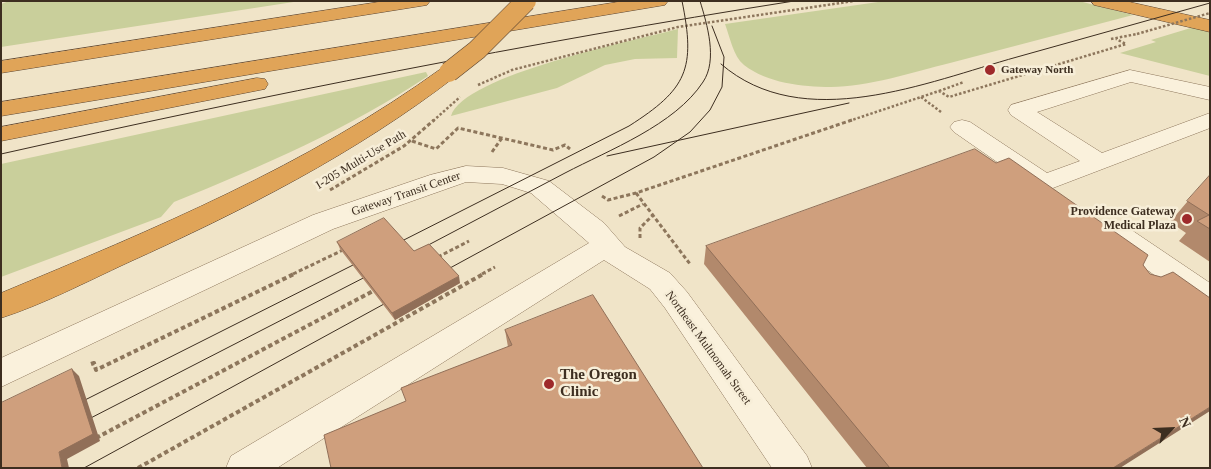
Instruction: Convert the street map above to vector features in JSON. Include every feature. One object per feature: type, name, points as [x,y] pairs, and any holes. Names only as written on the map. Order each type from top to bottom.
[{"type":"highway","points":[[1,67],[421,1]]},
{"type":"highway","points":[[1,306],[231,202],[362,132],[449,72],[484,44],[526,1]]},
{"type":"highway","points":[[1,109],[659,1]]},
{"type":"highway","points":[[1100,1],[1210,26]]},
{"type":"highway","points":[[1,134],[460,46],[554,18]]},
{"type":"highway","points":[[1,298],[70,276]]},
{"type":"street","points":[[1099,162],[1019,110],[1130,76],[1210,94]]},
{"type":"street","points":[[1044,183],[1210,120]]},
{"type":"street","points":[[962,126],[1068,200]]},
{"type":"street","name":"Gateway Transit Center","points":[[1,372],[324,222],[439,180],[466,174],[503,176],[540,187],[594,230],[616,253]]},
{"type":"street","points":[[1098,221],[1157,276],[1210,300]]},
{"type":"street","points":[[244,468],[571,269],[616,253]]},
{"type":"street","name":"Northeast Multnomah Street","points":[[616,253],[660,282],[676,300],[794,468]]},
{"type":"path","points":[[475,87],[512,70],[678,27],[854,1]]},
{"type":"path","points":[[1111,39],[1137,34],[1210,13]]},
{"type":"path","points":[[939,91],[948,97],[1126,44],[1116,39]]},
{"type":"path","points":[[602,196],[608,200],[615,196],[636,193],[672,178],[964,82]]},
{"type":"path","name":"I-205 Multi-Use Path","points":[[327,191],[412,141],[466,92]]},
{"type":"path","points":[[412,141],[436,149],[458,128],[553,150],[565,145],[570,149]]},
{"type":"path","points":[[636,193],[690,264]]},
{"type":"path","points":[[429,262],[469,241]]},
{"type":"path","points":[[85,367],[94,363],[96,370],[347,248]]},
{"type":"path","points":[[138,468],[495,268]]},
{"type":"path","points":[[92,440],[377,289]]},
{"type":"green space","points":[[9,1],[300,1],[1,47],[1,4]]},
{"type":"green space","points":[[885,1],[1079,1],[1133,15],[891,78],[860,85],[831,87],[785,83],[753,71],[737,57],[725,24]]},
{"type":"green space","points":[[1194,27],[1210,31],[1210,76],[1120,53],[1156,42],[1151,40]]},
{"type":"green space","points":[[678,29],[677,58],[635,59],[605,65],[557,88],[451,116],[463,101],[486,87],[517,73],[554,61]]},
{"type":"green space","points":[[426,72],[428,76],[336,130],[240,175],[174,202],[161,217],[1,277],[1,164]]},
{"type":"building","points":[[975,149],[996,163],[1009,158],[1148,255],[1143,265],[1150,274],[1161,277],[1173,272],[1210,298],[1210,407],[1113,468],[890,468],[706,246]]},
{"type":"building","points":[[1210,175],[1210,229],[1197,221],[1209,215],[1187,201]]},
{"type":"building","points":[[384,218],[414,251],[429,244],[459,276],[392,313],[337,242]]},
{"type":"building","name":"The Oregon Clinic","points":[[593,295],[703,468],[331,468],[324,435],[406,401],[401,388],[512,345],[505,330]]},
{"type":"building","points":[[72,369],[93,434],[59,452],[62,468],[1,468],[1,403]]},
{"type":"tram line","points":[[682,1],[685,19]]},
{"type":"tram line","points":[[700,1],[705,15]]},
{"type":"tram line","points":[[705,15],[794,1]]},
{"type":"tram line","points":[[723,66],[754,85],[789,96],[827,100],[866,96],[944,79],[1210,3]]},
{"type":"tram line","points":[[417,251],[640,135],[676,111],[703,82],[710,63],[710,42],[705,15]]},
{"type":"tram line","points":[[685,19],[705,15]]},
{"type":"tram line","points":[[1,154],[198,111],[396,71],[685,19]]},
{"type":"tram line","points":[[392,246],[629,126],[649,113],[675,88],[682,75],[687,61],[688,44],[685,19]]},
{"type":"tram line","points":[[712,26],[724,57],[723,66]]},
{"type":"tram line","points":[[678,141],[690,132],[710,110],[722,87],[723,66]]},
{"type":"tram line","points":[[678,141],[849,103]]},
{"type":"tram line","points":[[439,274],[654,157],[678,141]]},
{"type":"tram line","points":[[607,156],[678,141]]},
{"type":"tram line","points":[[75,405],[365,259]]},
{"type":"tram line","points":[[81,423],[375,272]]},
{"type":"tram line","points":[[84,468],[395,298]]},
{"type":"place","name":"Gateway North","points":[[990,70]]},
{"type":"place","name":"Providence Gateway Medical Plaza","points":[[1187,219]]},
{"type":"place","name":"The Oregon Clinic","points":[[549,384]]}]
